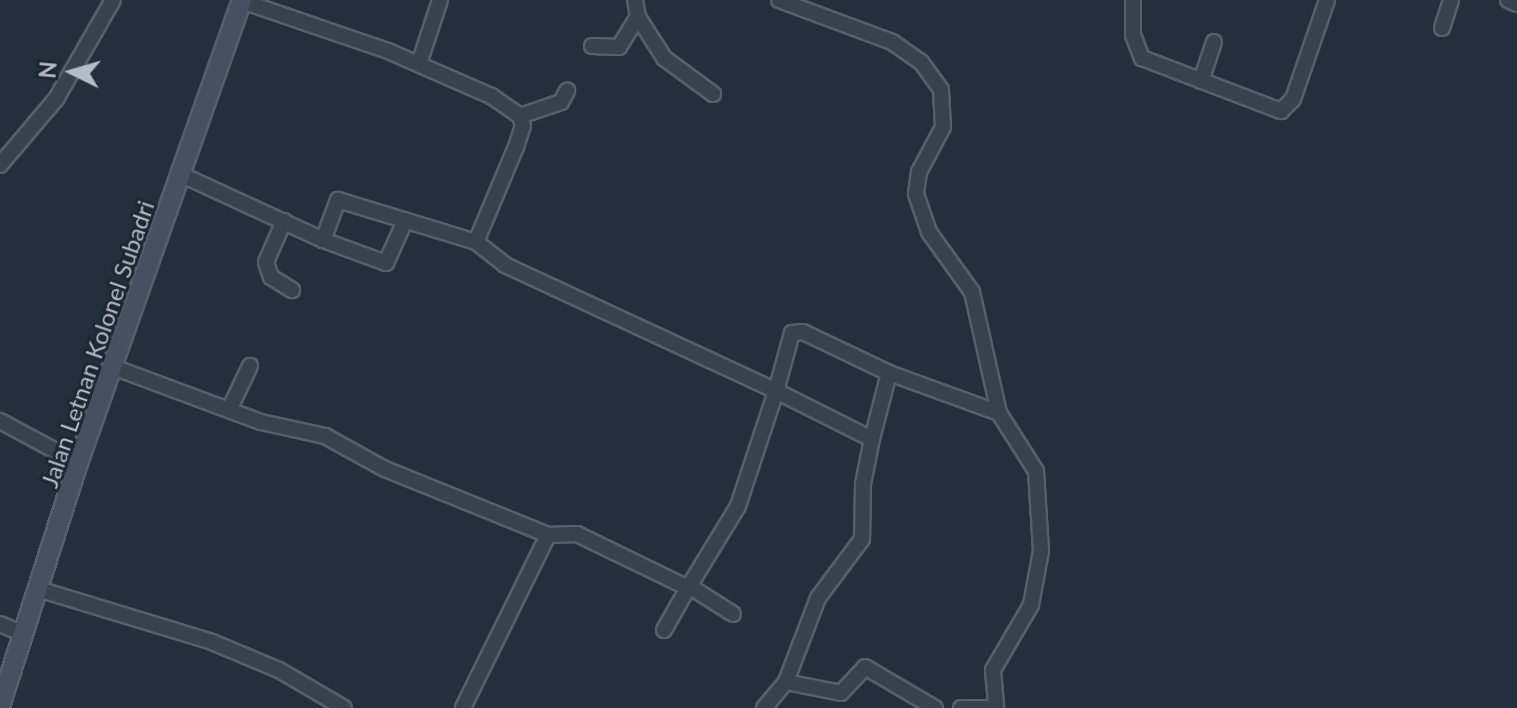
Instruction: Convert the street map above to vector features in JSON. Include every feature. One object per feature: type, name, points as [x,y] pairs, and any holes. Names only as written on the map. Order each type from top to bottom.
[{"type":"main road","name":"Jalan Letnan Kolonel Subadri","points":[[0,706],[78,463],[242,1]]},
{"type":"street","points":[[0,165],[56,99],[113,0]]},
{"type":"street","points":[[419,64],[440,0]]},
{"type":"street","points":[[635,0],[638,17],[664,58],[713,94]]},
{"type":"street","points":[[779,0],[892,42],[921,62],[941,90],[943,127],[919,172],[916,194],[929,232],[972,292],[999,413],[1036,471],[1041,551],[1031,605],[993,670],[996,708],[961,708]]},
{"type":"street","points":[[1133,0],[1139,54],[1267,109],[1287,108],[1327,0]]},
{"type":"street","points":[[1442,28],[1451,0]]},
{"type":"street","points":[[1508,0],[1517,4]]},
{"type":"street","points":[[242,1],[419,64],[491,96],[520,116],[523,126],[516,147],[476,242]]},
{"type":"street","points":[[592,46],[619,47],[638,17]]},
{"type":"street","points":[[1201,81],[1214,42]]},
{"type":"street","points":[[520,116],[561,102],[567,91]]},
{"type":"street","points":[[182,175],[323,240],[386,263],[405,221]]},
{"type":"street","points":[[323,240],[338,200],[476,242],[505,265],[872,439]]},
{"type":"street","points":[[284,221],[266,262],[271,277],[292,290]]},
{"type":"street","points":[[664,630],[738,506],[796,331],[889,373],[999,413]]},
{"type":"street","points":[[229,410],[250,366]]},
{"type":"street","points":[[113,367],[229,410],[325,436],[385,469],[548,535],[577,534],[688,587],[733,614]]},
{"type":"street","points":[[764,708],[786,682],[818,598],[862,539],[863,484],[889,373]]},
{"type":"street","points":[[0,421],[78,463]]},
{"type":"street","points":[[463,708],[548,535]]},
{"type":"street","points":[[38,589],[212,642],[279,670],[344,708]]},
{"type":"street","points":[[0,624],[24,634]]},
{"type":"street","points":[[786,682],[841,693],[868,667],[935,708]]}]
